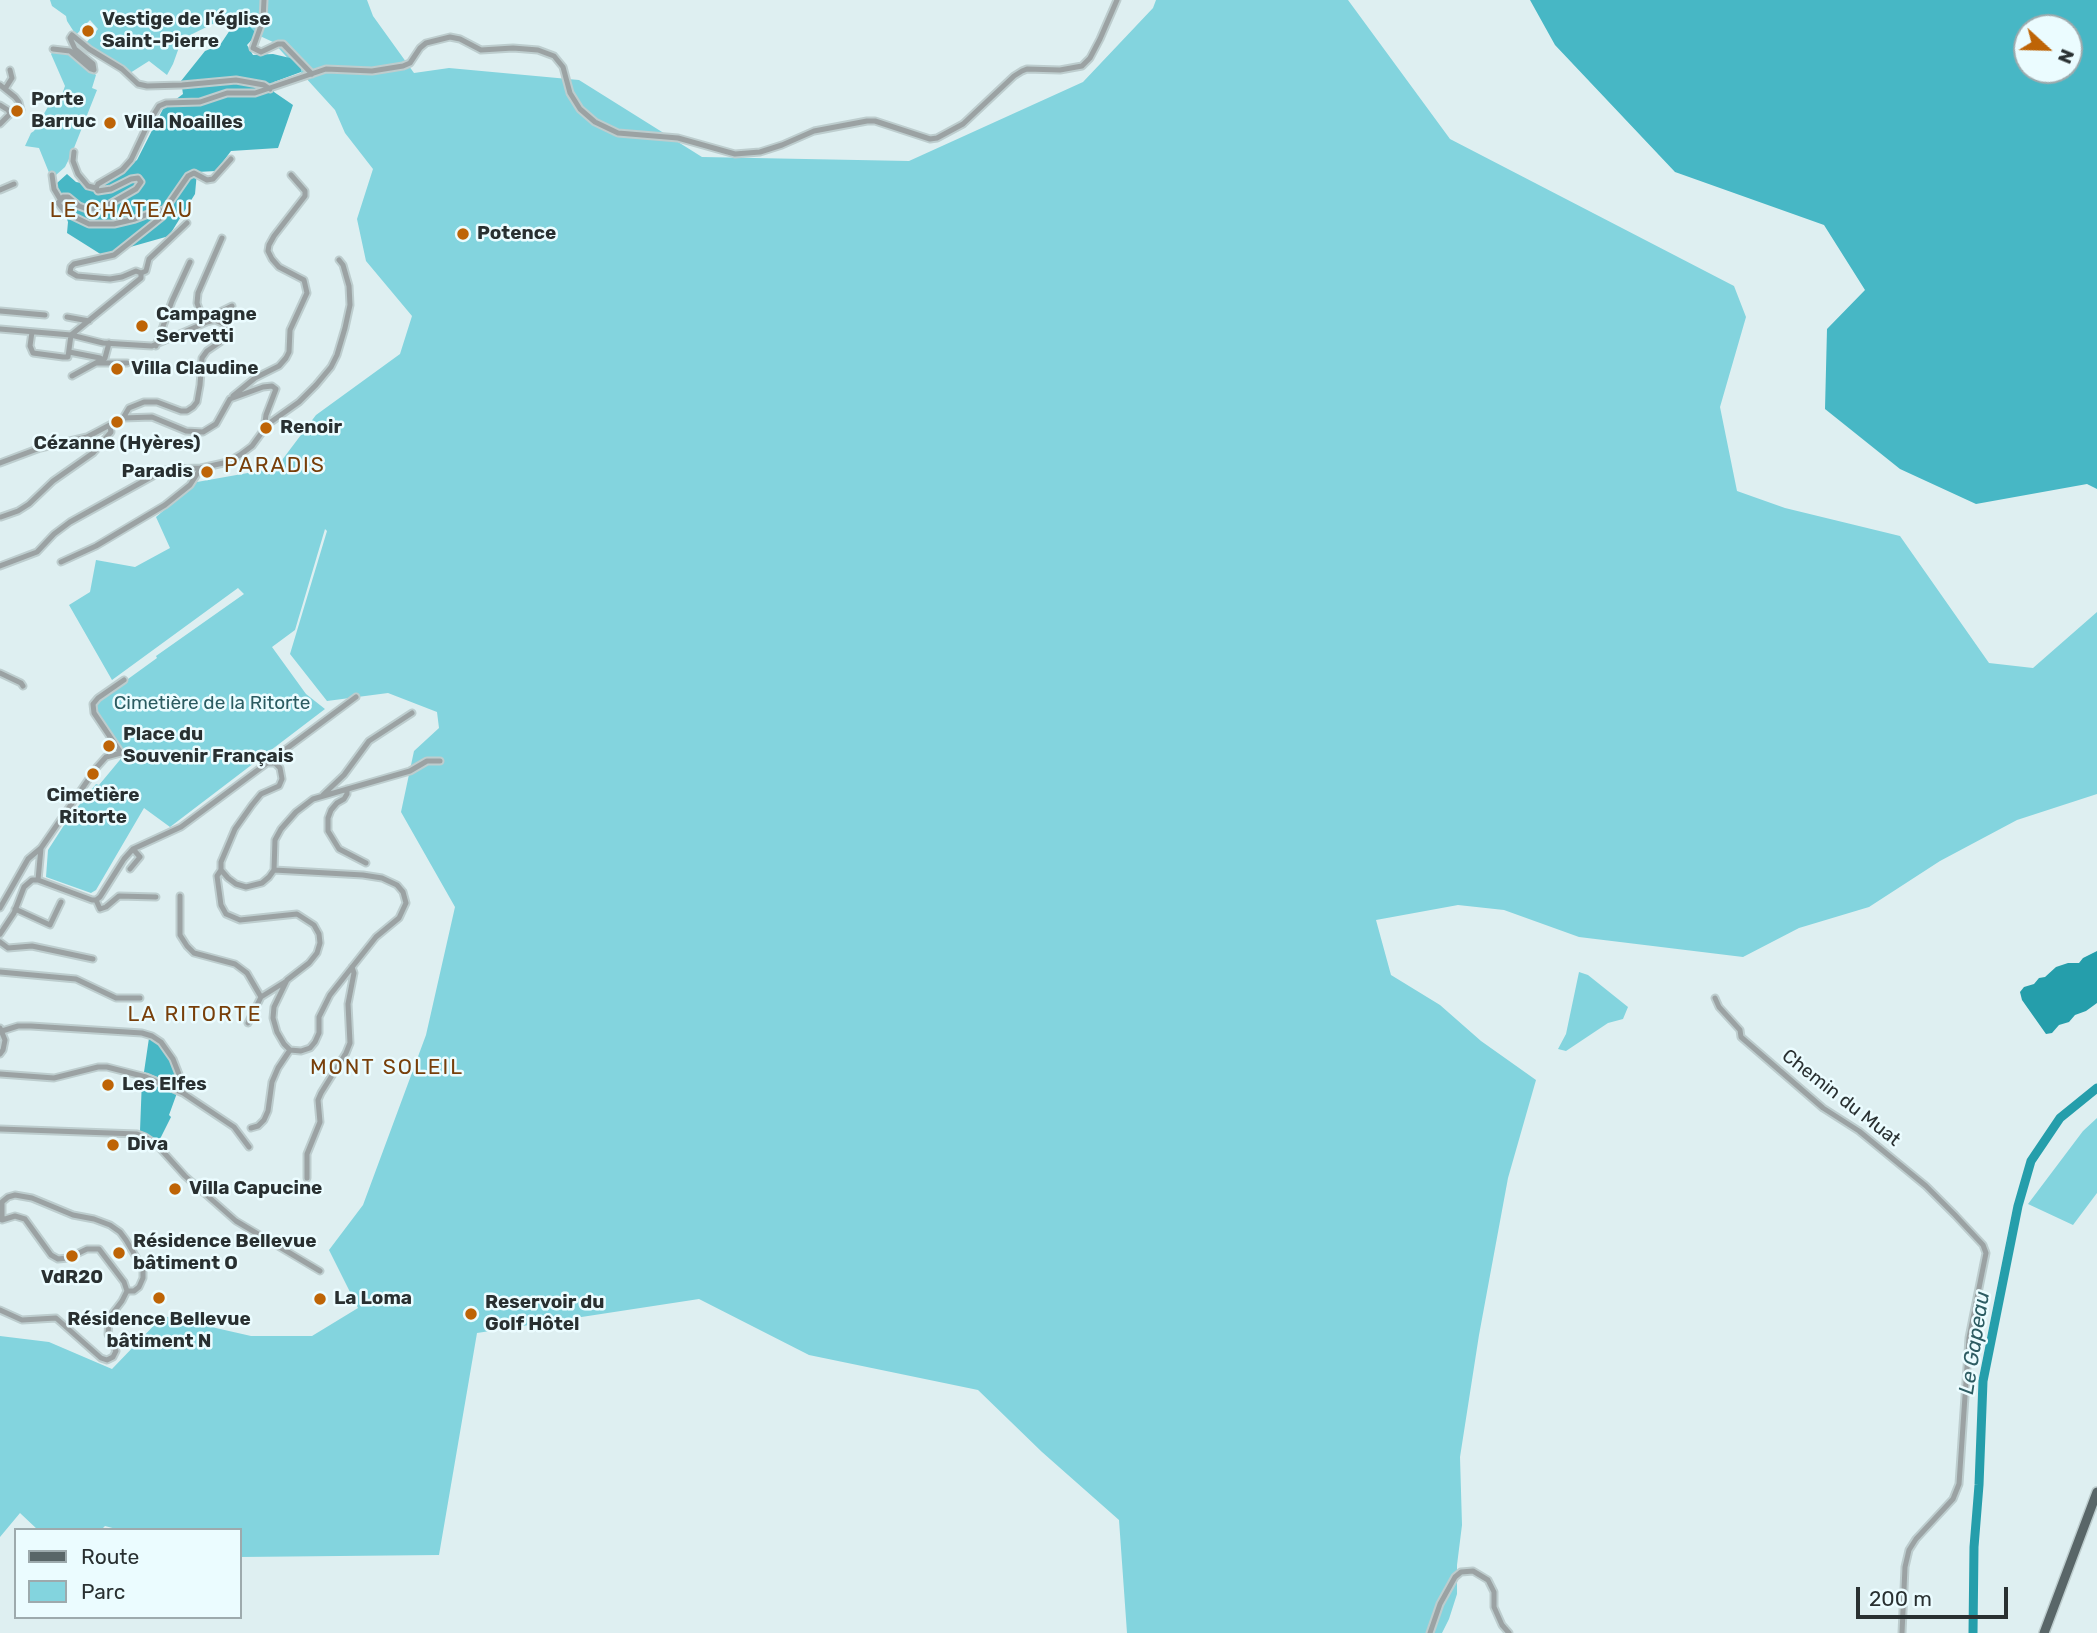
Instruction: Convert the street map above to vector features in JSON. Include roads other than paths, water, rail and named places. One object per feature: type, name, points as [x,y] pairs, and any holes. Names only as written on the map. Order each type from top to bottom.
[{"type":"main road","points":[[2043,1633],[2097,1492]]},
{"type":"street","points":[[264,0],[263,20],[253,48],[261,52],[283,44],[312,74]]},
{"type":"street","points":[[96,188],[98,184],[122,170],[131,160],[149,121],[159,106],[166,103],[200,102],[227,93],[255,93],[331,69],[372,71],[403,66],[410,63],[426,43],[450,37],[481,50],[538,50],[554,56],[563,67],[570,93],[580,109],[595,122],[618,132],[678,138],[735,154],[760,152],[814,131],[866,121],[875,121],[930,139],[937,138],[962,124],[1022,71],[1063,70],[1082,66],[1100,40],[1117,0]]},
{"type":"street","points":[[53,49],[70,51],[94,70],[93,64],[75,49],[70,38],[72,35],[122,69],[138,84],[147,86],[236,80],[264,85],[270,89]]},
{"type":"street","points":[[9,70],[12,78],[3,87],[19,102],[21,110]]},
{"type":"street","points":[[0,105],[12,115],[0,124]]},
{"type":"street","points":[[60,199],[68,198],[74,204],[87,209],[99,208],[136,189],[141,182],[138,178],[131,179],[98,191],[78,174],[73,161],[74,152]]},
{"type":"street","points":[[187,223],[149,259],[146,271],[136,271],[110,279],[77,276],[70,272],[74,264],[114,255],[163,216],[163,212],[188,176],[194,173],[207,180],[213,179],[231,159]]},
{"type":"street","points":[[52,175],[54,189],[60,199],[58,203],[66,213],[89,224],[114,224],[142,217],[153,211],[163,212]]},
{"type":"street","points":[[123,418],[152,417],[186,430],[203,432],[216,424],[230,399],[243,387],[279,366],[286,358],[290,330],[305,300],[307,288],[303,280],[275,263],[268,248],[274,236],[306,196],[291,175]]},
{"type":"street","points":[[0,190],[15,184]]},
{"type":"street","points":[[204,323],[197,303],[198,293],[222,239]]},
{"type":"street","points":[[0,566],[37,552],[70,522],[162,471],[201,468],[228,462],[252,446],[268,424],[299,402],[316,385],[337,355],[349,305],[349,286],[339,260]]},
{"type":"street","points":[[156,346],[190,262]]},
{"type":"street","points":[[68,354],[71,335],[141,278],[141,273]]},
{"type":"street","points":[[215,320],[222,311],[232,306]]},
{"type":"street","points":[[1,308],[45,315]]},
{"type":"street","points":[[67,317],[89,321]]},
{"type":"street","points":[[0,329],[71,335],[109,343],[156,346],[187,329],[215,320],[226,327],[227,335],[224,341],[207,351],[202,358],[197,402],[187,411],[157,402],[144,402],[129,408],[123,418],[87,437],[40,448],[0,463]]},
{"type":"street","points":[[32,332],[30,346],[33,353],[68,354],[99,361],[127,363]]},
{"type":"street","points":[[72,376],[105,358],[109,343]]},
{"type":"street","points":[[230,399],[263,387],[275,387],[276,392],[265,422],[268,424]]},
{"type":"street","points":[[1,517],[29,504],[53,481],[93,453],[111,432],[110,426]]},
{"type":"street","points":[[61,562],[96,546],[165,505],[190,485],[201,468]]},
{"type":"street","points":[[0,673],[23,686]]},
{"type":"street","points":[[0,908],[28,859],[41,848],[97,767],[106,757],[121,753],[94,713],[93,704],[124,680]]},
{"type":"street","points":[[0,933],[15,909],[24,887],[32,880],[96,900],[133,849],[181,827],[356,697]]},
{"type":"street","points":[[322,796],[340,780],[369,741],[412,713]]},
{"type":"street","points":[[267,763],[275,763],[281,768],[282,779],[279,786],[261,794],[235,829],[220,862],[221,870],[236,884],[246,887],[262,883],[274,870],[275,840],[281,829],[296,812],[313,799],[410,771],[428,761],[440,761]]},
{"type":"street","points":[[347,789],[344,799],[331,810],[328,831],[339,849],[366,863]]},
{"type":"street","points":[[38,880],[41,848]]},
{"type":"street","points":[[130,869],[140,857],[133,849]]},
{"type":"street","points":[[221,870],[217,876],[221,905],[226,915],[240,920],[297,914],[314,925],[319,934],[317,953],[288,980],[261,997],[248,1023]]},
{"type":"street","points":[[274,870],[363,874],[382,878],[397,885],[403,892],[406,903],[399,918],[376,937],[323,1006],[315,1042],[310,1048],[301,1051],[290,1050],[284,1044],[273,1018],[274,1007],[288,980]]},
{"type":"street","points":[[96,900],[100,909],[119,895],[156,897]]},
{"type":"street","points":[[180,896],[180,934],[187,946],[194,953],[236,964],[247,973],[261,997]]},
{"type":"street","points":[[15,909],[50,925],[61,902]]},
{"type":"street","points":[[0,942],[8,948],[32,946],[93,959]]},
{"type":"street","points":[[307,1178],[307,1154],[320,1122],[318,1100],[350,1043],[348,1004],[354,973],[352,967]]},
{"type":"street","points":[[0,972],[76,979],[116,998],[140,998]]},
{"type":"street","name":"Chemin du Muat","points":[[1715,998],[1719,1007],[1740,1030],[1741,1037],[1823,1108],[1859,1131],[1926,1186],[1955,1214],[1983,1245],[1986,1252],[1969,1338],[1959,1484],[1953,1499],[1909,1550],[1905,1567],[1902,1633]]},
{"type":"street","points":[[0,1054],[5,1041],[1,1029],[18,1026],[142,1033],[161,1042],[173,1059],[182,1082],[183,1093]]},
{"type":"street","points":[[251,1128],[264,1120],[272,1082],[290,1050]]},
{"type":"street","points":[[0,1073],[54,1078],[107,1067],[146,1077],[183,1093],[234,1127],[249,1147]]},
{"type":"street","points":[[0,1129],[137,1134],[145,1137],[157,1145],[199,1190],[236,1221],[320,1271]]},
{"type":"street","points":[[0,1310],[22,1320],[56,1318],[101,1358],[107,1360],[113,1357],[116,1351],[108,1331],[109,1318],[127,1291],[124,1282],[99,1249],[58,1259],[51,1255],[25,1219],[15,1216],[1,1220],[2,1202],[15,1195],[32,1198],[73,1215],[94,1219],[120,1232],[143,1269],[139,1287],[134,1291],[127,1291]]},
{"type":"street","points":[[1430,1633],[1440,1604],[1455,1577],[1461,1572],[1473,1571],[1488,1580],[1493,1592],[1494,1607],[1509,1633]]},
{"type":"waterway","name":"Le Gapeau","points":[[1973,1633],[1974,1547],[1983,1381],[2018,1206],[2031,1161],[2060,1118],[2097,1088]]},
{"type":"place","name":"Vestige de l'église Saint-Pierre","points":[[88,31]]},
{"type":"place","name":"Porte Barruc","points":[[17,111]]},
{"type":"place","name":"Villa Noailles","points":[[110,123]]},
{"type":"place","name":"Potence","points":[[463,234]]},
{"type":"place","name":"Campagne Servetti","points":[[142,326]]},
{"type":"place","name":"Villa Claudine","points":[[117,369]]},
{"type":"place","name":"Cézanne (Hyères)","points":[[117,422]]},
{"type":"place","name":"Renoir","points":[[266,428]]},
{"type":"place","name":"Paradis","points":[[207,472]]},
{"type":"place","name":"Place du Souvenir Français","points":[[109,746]]},
{"type":"place","name":"Cimetière Ritorte","points":[[93,774]]},
{"type":"place","name":"Les Elfes","points":[[108,1085]]},
{"type":"place","name":"Diva","points":[[113,1145]]},
{"type":"place","name":"Villa Capucine","points":[[175,1189]]},
{"type":"place","name":"Résidence Bellevue bâtiment O","points":[[119,1253]]},
{"type":"place","name":"VdR20","points":[[72,1256]]},
{"type":"place","name":"Résidence Bellevue bâtiment N","points":[[159,1298]]},
{"type":"place","name":"La Loma","points":[[320,1299]]},
{"type":"place","name":"Reservoir du Golf Hôtel","points":[[471,1314]]},
{"type":"district","name":"LE CHATEAU","points":[[122,211]]},
{"type":"district","name":"PARADIS","points":[[275,466]]},
{"type":"district","name":"LA RITORTE","points":[[195,1015]]},
{"type":"district","name":"MONT SOLEIL","points":[[387,1068]]},
{"type":"park label","name":"Cimetière de la Ritorte","points":[[212,704]]}]
